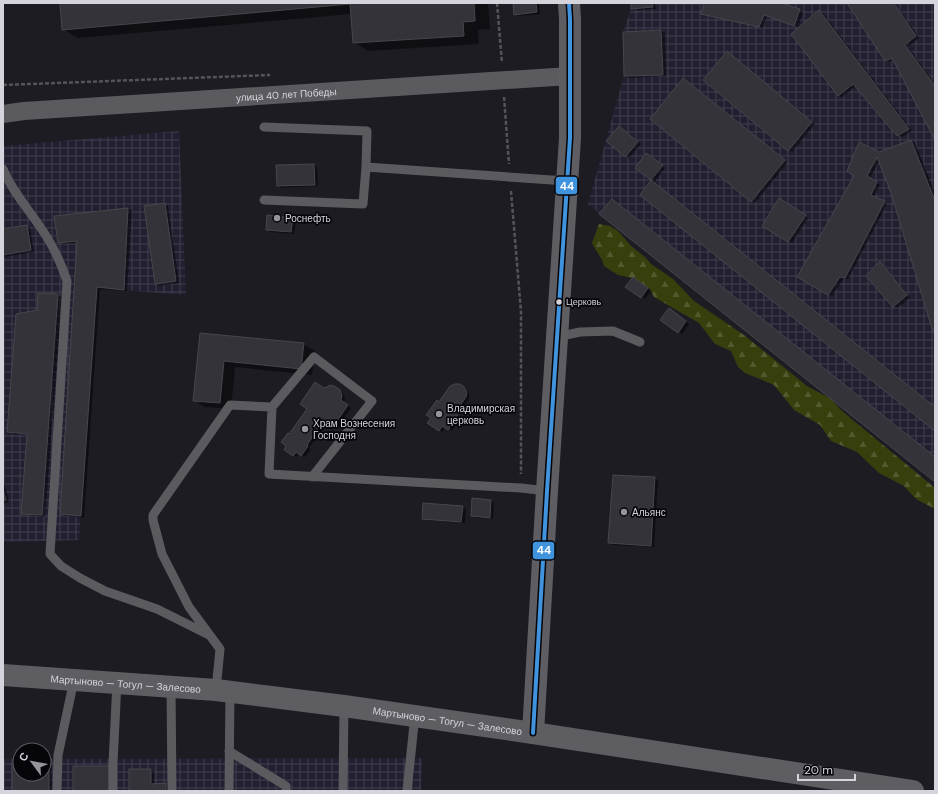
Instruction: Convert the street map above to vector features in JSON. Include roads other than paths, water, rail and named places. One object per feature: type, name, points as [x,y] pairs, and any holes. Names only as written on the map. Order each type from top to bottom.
[{"type":"street","points":[[533,733],[566,181],[570,138],[568,3]]},
{"type":"street","name":"улица 40 лет Победы","points":[[3,114],[24,111],[570,76]]},
{"type":"street","name":"Мартыново — Тогул — Залесово","points":[[3,675],[116,682],[223,691],[415,715],[913,791]]},
{"type":"lane","points":[[264,127],[367,131],[363,204],[264,200]]},
{"type":"lane","points":[[366,167],[566,181]]},
{"type":"lane","points":[[3,169],[14,189],[48,239],[62,266],[67,281],[50,554],[61,566],[99,587],[157,609],[210,635]]},
{"type":"lane","points":[[557,337],[580,332],[613,332],[640,342]]},
{"type":"lane","points":[[312,477],[372,402],[314,357],[272,407],[269,474],[312,477],[521,488],[547,491]]},
{"type":"lane","points":[[229,791],[229,751],[220,649],[189,607],[162,554],[153,515],[230,405],[272,407]]},
{"type":"lane","points":[[58,791],[58,756],[74,680]]},
{"type":"lane","points":[[113,791],[116,682]]},
{"type":"lane","points":[[171,687],[172,791]]},
{"type":"lane","points":[[343,791],[344,706]]},
{"type":"lane","points":[[408,789],[415,715]]},
{"type":"lane","points":[[229,751],[286,786],[286,791]]},
{"type":"place","name":"Роснефть","points":[[277,218]]},
{"type":"place","name":"Церковь","points":[[559,302]]},
{"type":"place","name":"Владимирская церковь","points":[[439,414]]},
{"type":"place","name":"Храм Вознесения Господня","points":[[305,429]]},
{"type":"place","name":"Альянс","points":[[624,512]]}]
